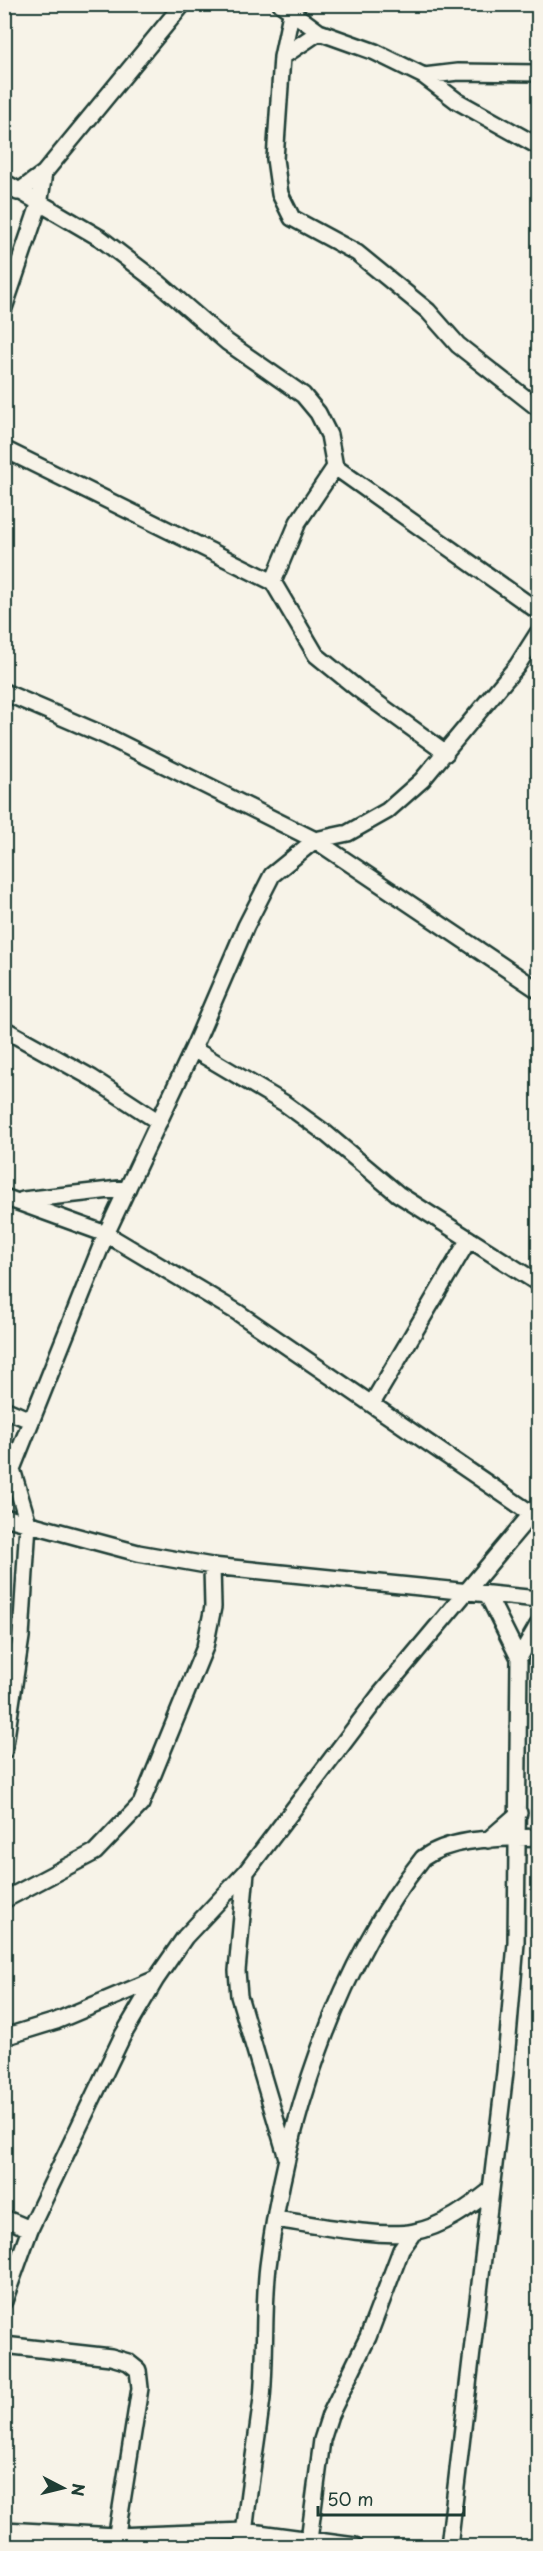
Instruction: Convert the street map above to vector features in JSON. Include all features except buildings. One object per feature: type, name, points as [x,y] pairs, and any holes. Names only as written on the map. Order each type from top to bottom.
[{"type":"street","points":[[18,192],[44,173],[183,4]]},
{"type":"street","points":[[288,6],[319,32],[375,52],[424,76],[457,100],[538,146]]},
{"type":"street","points":[[288,6],[275,159],[280,194],[292,218],[357,253],[428,311],[458,345],[538,408]]},
{"type":"street","points":[[282,57],[319,32]]},
{"type":"street","points":[[424,76],[458,72],[538,73]]},
{"type":"street","points":[[4,308],[39,205],[44,173]]},
{"type":"street","points":[[4,182],[39,205],[100,238],[160,284],[227,342],[303,395],[318,413],[329,435],[335,467],[538,611]]},
{"type":"street","points":[[4,448],[273,582],[316,655],[358,689],[446,753]]},
{"type":"street","points":[[273,582],[298,522],[335,467]]},
{"type":"street","points":[[4,1751],[21,1637],[28,1523],[8,1473],[106,1234],[193,1049],[246,926],[272,875],[315,840],[348,833],[387,811],[422,780],[517,666],[538,633]]},
{"type":"street","points":[[4,692],[106,736],[315,840],[538,990]]},
{"type":"street","points":[[4,1029],[92,1078],[159,1122]]},
{"type":"street","points":[[193,1049],[284,1103],[324,1132],[398,1194],[538,1283]]},
{"type":"street","points":[[12,1199],[128,1188]]},
{"type":"street","points":[[4,2301],[30,2229],[123,2035],[156,1979],[185,1937],[246,1872],[379,1696],[535,1510],[237,1312],[106,1234],[12,1199]]},
{"type":"street","points":[[373,1402],[469,1239]]},
{"type":"street","points":[[4,1409],[30,1420]]},
{"type":"street","points":[[4,1517],[138,1553],[212,1566],[538,1599]]},
{"type":"street","points":[[4,1900],[95,1852],[141,1804],[205,1647],[213,1607],[212,1566]]},
{"type":"street","points":[[449,2547],[506,2072],[516,1943],[519,1838],[519,1658],[487,1594]]},
{"type":"street","points":[[519,1658],[538,1625]]},
{"type":"street","points":[[488,1840],[519,1812]]},
{"type":"street","points":[[243,2547],[262,2396],[266,2299],[275,2219],[287,2160],[315,2058],[325,2032],[372,1936],[423,1858],[434,1851],[488,1840],[538,1837]]},
{"type":"street","points":[[246,1872],[237,1971],[238,1996],[287,2160]]},
{"type":"street","points":[[4,2037],[56,2021],[156,1979]]},
{"type":"street","points":[[275,2219],[382,2232],[413,2233],[439,2225],[465,2210],[491,2190]]},
{"type":"street","points":[[4,2218],[30,2229]]},
{"type":"street","points":[[309,2540],[322,2440],[330,2415],[368,2337],[400,2250],[413,2233]]},
{"type":"street","points":[[4,2345],[111,2357],[128,2362],[138,2370],[140,2388],[115,2541]]},
{"type":"street","points":[[4,2530],[115,2541],[244,2531],[355,2547]]}]
